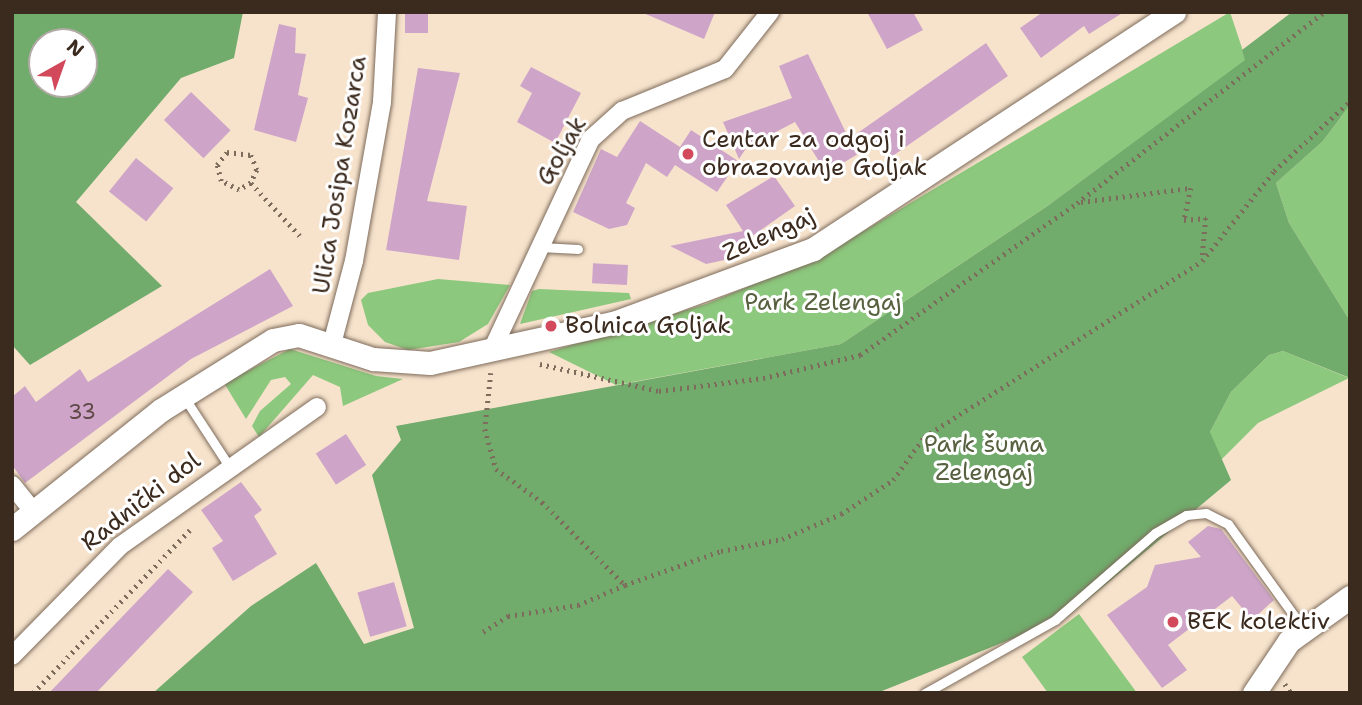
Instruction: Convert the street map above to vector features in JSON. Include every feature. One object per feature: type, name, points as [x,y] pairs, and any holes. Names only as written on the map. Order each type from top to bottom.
[{"type":"street","name":"Ulica Josipa Kozarca","points":[[332,344],[354,261],[382,102],[387,12]]},
{"type":"street","name":"Goljak","points":[[492,359],[538,247],[604,124],[725,69],[770,12]]},
{"type":"street","name":"Zelengaj","points":[[12,529],[32,510],[184,396],[273,340],[299,335],[414,365],[492,359],[616,322],[813,249],[1174,12]]},
{"type":"street","name":"Radnički dol","points":[[12,656],[120,545],[229,466],[317,407]]},
{"type":"street","points":[[12,485],[32,510]]},
{"type":"street","points":[[1254,693],[1303,628],[1350,597]]},
{"type":"lane","points":[[538,247],[578,249]]},
{"type":"lane","points":[[184,396],[229,466]]},
{"type":"lane","points":[[925,693],[1055,620],[1155,533],[1186,515],[1206,513],[1228,524],[1303,628]]},
{"type":"path","points":[[528,363],[659,391],[764,378],[860,355],[1077,203],[1324,12]]},
{"type":"path","points":[[483,632],[508,616],[578,605],[625,585],[722,551],[782,539],[841,513],[893,480],[924,437],[1202,261],[1275,171],[1350,101]]},
{"type":"path","points":[[227,152],[251,155],[257,170],[251,183],[239,190],[221,181],[217,166],[227,152]]},
{"type":"path","points":[[251,183],[300,236]]},
{"type":"path","points":[[1077,203],[1191,188],[1184,220],[1206,218],[1202,261]]},
{"type":"path","points":[[492,359],[485,429],[496,469],[542,502],[625,585]]},
{"type":"path","points":[[33,693],[190,530]]},
{"type":"green space","points":[[12,12],[243,12],[234,58],[181,78],[76,202],[162,286],[30,365],[12,345]]},
{"type":"green space","name":"Park Zelengaj","points":[[1230,12],[1246,60],[1046,207],[841,344],[616,385],[549,352],[706,304],[820,257]]},
{"type":"green space","name":"Park šuma Zelengaj","points":[[1292,12],[1350,12],[1350,105],[1323,141],[1276,183],[1289,223],[1350,321],[1350,378],[1283,351],[1269,355],[1231,392],[1210,432],[1231,480],[1067,617],[877,693],[153,693],[251,606],[316,563],[364,644],[414,628],[372,475],[401,440],[396,426],[841,344],[1046,207],[1245,60],[1242,50]]},
{"type":"green space","points":[[1350,105],[1350,321],[1289,223],[1276,183],[1323,141]]},
{"type":"green space","points":[[438,279],[510,285],[488,324],[459,342],[408,350],[385,342],[368,325],[361,300],[368,293]]},
{"type":"green space","points":[[539,289],[629,293],[631,299],[520,324],[532,291]]},
{"type":"green space","points":[[290,349],[376,376],[403,379],[343,406],[340,387],[313,375],[259,437],[252,426],[260,411],[291,384],[285,377],[271,380],[246,419],[224,383]]},
{"type":"green space","points":[[1283,351],[1349,378],[1258,423],[1219,462],[1210,432],[1231,392],[1269,355]]},
{"type":"green space","points":[[1079,614],[1137,693],[1048,693],[1022,657]]},
{"type":"building","points":[[405,12],[428,12],[428,33],[405,33]]},
{"type":"building","points":[[641,12],[715,12],[704,39]]},
{"type":"building","points":[[867,12],[913,12],[923,30],[887,49]]},
{"type":"building","points":[[1043,12],[1124,12],[1089,34],[1084,26],[1041,58],[1020,28]]},
{"type":"building","points":[[279,24],[296,28],[295,53],[306,54],[298,95],[308,98],[296,142],[254,130]]},
{"type":"building","points":[[986,43],[1008,76],[891,157],[880,141],[826,173],[795,122],[747,147],[739,159],[723,122],[792,98],[779,66],[808,54],[849,139]]},
{"type":"building","points":[[531,67],[581,93],[555,143],[517,122],[532,93],[520,86]]},
{"type":"building","points":[[418,68],[460,73],[427,201],[467,206],[459,260],[386,250]]},
{"type":"building","points":[[191,92],[231,130],[203,158],[164,120]]},
{"type":"building","points":[[640,121],[680,147],[691,130],[738,161],[717,192],[675,165],[667,177],[646,163],[626,203],[635,208],[627,225],[609,229],[573,212],[601,149],[617,157]]},
{"type":"building","points":[[136,158],[173,188],[146,222],[109,191]]},
{"type":"building","points":[[774,176],[795,206],[728,253],[729,259],[706,264],[670,246],[743,231],[726,205]]},
{"type":"building","points":[[593,263],[628,265],[627,285],[592,283]]},
{"type":"building","points":[[270,269],[293,306],[191,359],[25,483],[12,465],[12,397],[25,386],[36,402],[80,369],[88,382]]},
{"type":"building","points":[[346,434],[366,465],[336,485],[316,454]]},
{"type":"building","points":[[241,482],[262,510],[254,516],[277,554],[233,581],[212,548],[223,541],[201,510]]},
{"type":"building","points":[[1208,526],[1221,529],[1274,600],[1252,620],[1232,596],[1168,645],[1187,670],[1162,688],[1107,615],[1147,587],[1155,565],[1201,557],[1188,542]]},
{"type":"building","points":[[168,569],[193,592],[96,693],[49,693]]},
{"type":"building","points":[[394,582],[407,626],[370,637],[357,592]]},
{"type":"place","name":"Centar za odgoj i obrazovanje Goljak","points":[[688,154]]},
{"type":"place","name":"Bolnica Goljak","points":[[551,326]]},
{"type":"place","name":"BEK kolektiv","points":[[1173,622]]}]
